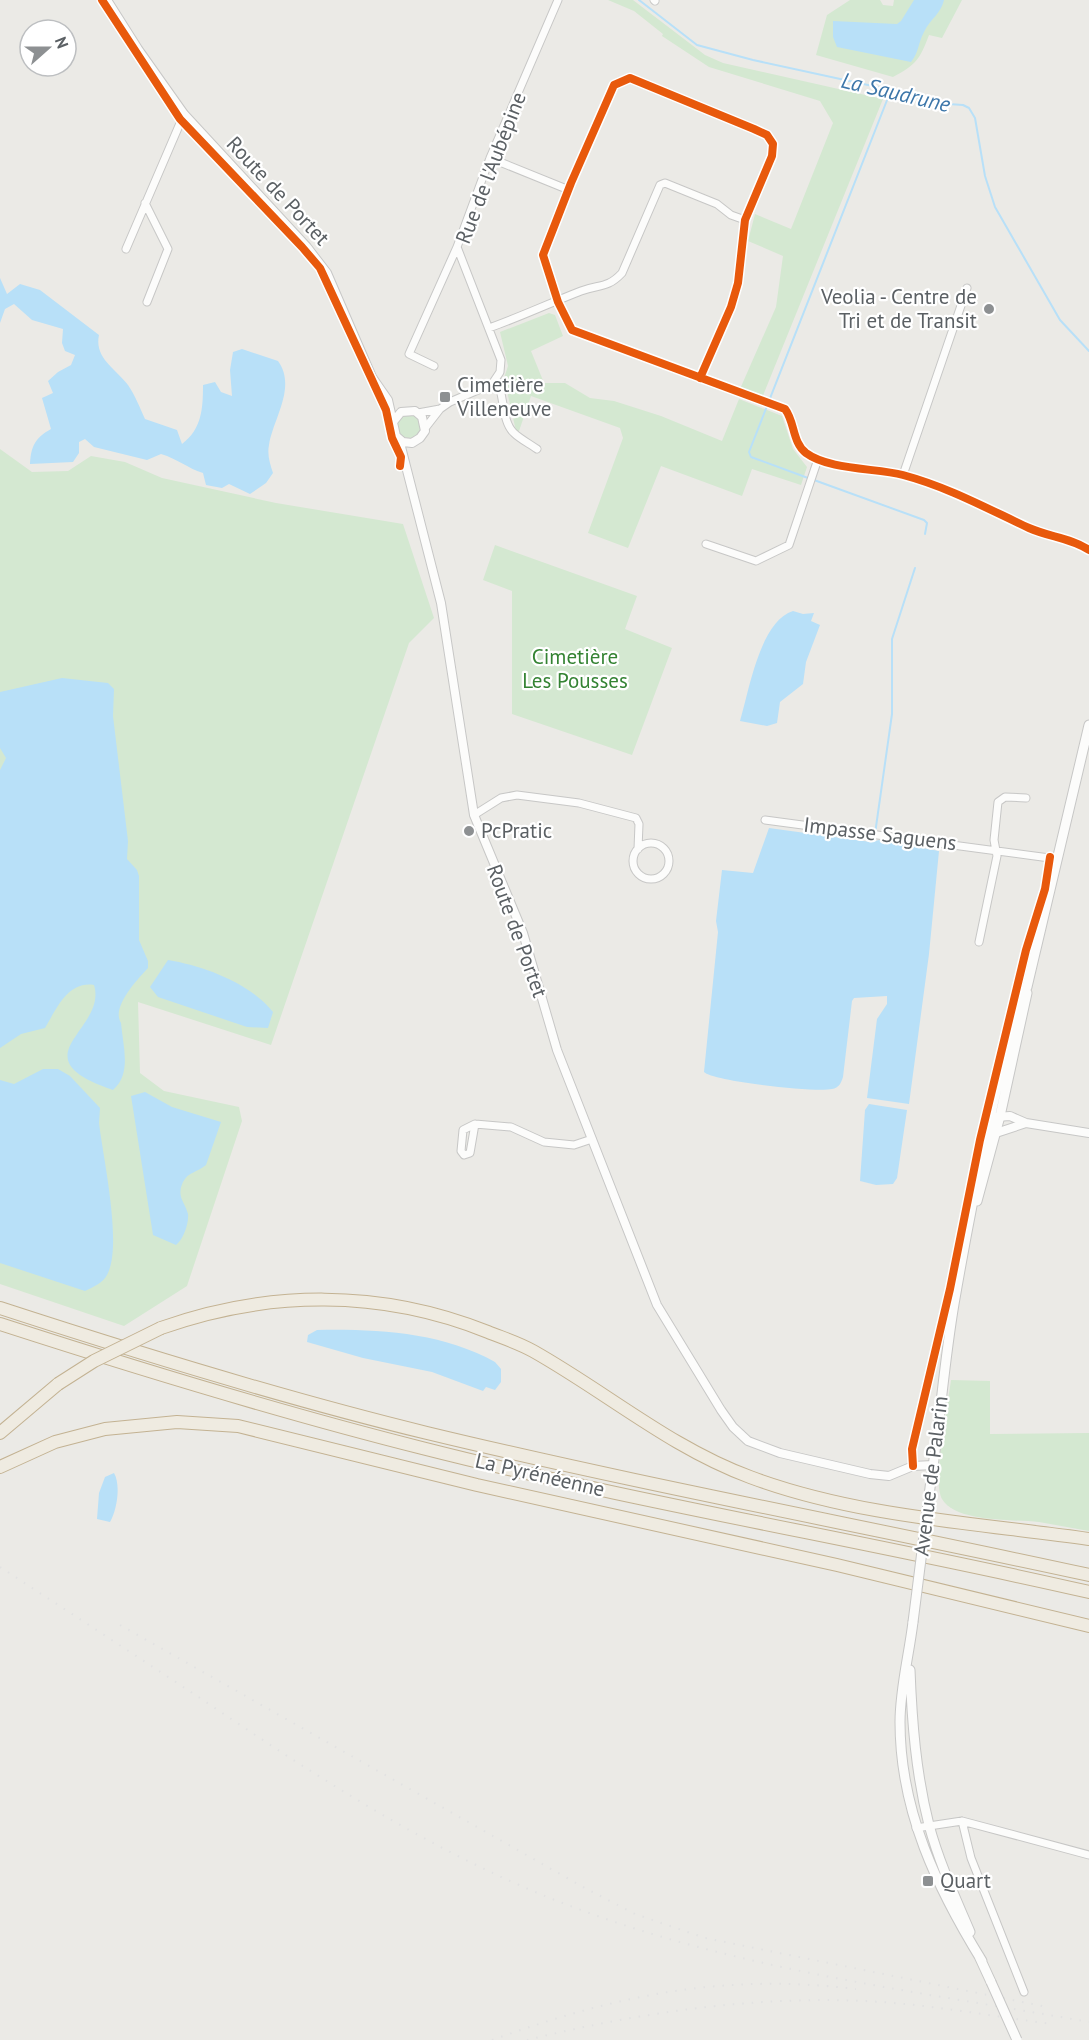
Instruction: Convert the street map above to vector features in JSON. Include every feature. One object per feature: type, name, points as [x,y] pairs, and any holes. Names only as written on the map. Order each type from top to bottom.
[{"type":"highway","points":[[0,1433],[58,1384],[94,1360],[161,1328],[194,1316],[297,1298],[345,1299],[395,1305],[459,1320],[532,1349],[673,1439],[719,1464],[751,1477],[816,1496],[917,1517],[1089,1539]]},
{"type":"highway","name":"La Pyrénéenne","points":[[0,1308],[220,1377],[427,1433],[587,1470],[1089,1575]]},
{"type":"highway","name":"La Pyrénéenne","points":[[0,1324],[220,1393],[423,1448],[584,1485],[1089,1592]]},
{"type":"highway","points":[[0,1467],[55,1442],[105,1429],[177,1422],[238,1426],[477,1485],[849,1568],[1089,1626]]},
{"type":"main road","name":"Avenue de Palarin","points":[[982,1961],[937,1882],[916,1828],[903,1762],[900,1722],[954,1306],[972,1214],[977,1169],[998,1115],[1027,1001],[1027,987],[1089,725]]},
{"type":"main road","name":"Avenue de Palarin","points":[[972,1214],[996,1133],[998,1115]]},
{"type":"main road","name":"Avenue de Palarin","points":[[910,1650],[913,1727],[929,1825],[941,1863],[1017,2040]]},
{"type":"street","name":"Route de Portet","points":[[107,0],[184,114],[321,265],[336,291],[372,377],[388,400],[393,422]]},
{"type":"street","name":"Rue de l'Aubépine","points":[[537,449],[508,426],[496,379],[501,360],[457,247],[490,158],[558,0]]},
{"type":"street","points":[[700,378],[731,307],[738,283],[746,220],[772,156],[773,144],[766,135],[630,78],[620,80],[614,85],[543,255],[558,302],[572,330],[700,378],[777,405],[791,417],[800,447],[818,459],[903,475],[984,505],[1031,529],[1081,544],[1089,549]]},
{"type":"street","points":[[126,249],[184,114]]},
{"type":"street","points":[[490,158],[570,187]]},
{"type":"street","points":[[489,328],[583,290],[605,287],[622,273],[660,185],[665,183],[707,200],[731,215],[746,220]]},
{"type":"street","points":[[145,203],[168,249],[147,302]]},
{"type":"street","points":[[434,366],[410,354],[457,247]]},
{"type":"street","points":[[903,475],[967,288]]},
{"type":"street","points":[[417,441],[408,443],[399,440],[393,431],[393,422],[400,412],[406,410],[418,413],[440,409],[496,379]]},
{"type":"street","name":"Route de Portet","points":[[388,400],[406,410]]},
{"type":"street","points":[[406,459],[440,409]]},
{"type":"street","points":[[418,413],[426,427]]},
{"type":"street","name":"Route de Portet","points":[[399,440],[406,459],[441,603],[474,815],[523,933],[557,1050],[657,1305],[733,1427],[747,1441],[780,1453],[870,1474],[889,1476],[912,1466],[933,1465]]},
{"type":"street","points":[[706,544],[756,561],[789,545],[818,459]]},
{"type":"street","points":[[1081,544],[1089,544]]},
{"type":"street","points":[[474,815],[508,795],[579,803],[630,814],[639,824],[639,849],[633,860],[637,872],[652,879],[663,874],[669,863],[662,847],[651,843],[639,849]]},
{"type":"street","points":[[980,942],[997,856],[995,849],[998,802],[1005,797],[1026,798]]},
{"type":"street","name":"Impasse Saguens","points":[[765,820],[1057,859]]},
{"type":"street","points":[[998,1115],[1026,1123],[1089,1133]]},
{"type":"street","points":[[998,1115],[1007,1128]]},
{"type":"street","points":[[996,1133],[1026,1123]]},
{"type":"street","points":[[475,1124],[511,1127],[544,1143],[574,1145],[592,1139]]},
{"type":"street","points":[[962,1821],[971,1858],[1024,1992]]},
{"type":"street","points":[[916,1828],[962,1821],[1089,1855]]},
{"type":"green space","points":[[608,0],[633,0],[705,55],[723,63],[883,99],[762,398],[740,389],[776,307],[783,256],[748,241],[755,214],[791,229],[833,123],[820,101],[709,67],[662,36],[663,34],[634,11]]},
{"type":"green space","points":[[850,0],[880,0],[883,5],[893,6],[894,0],[962,0],[942,38],[929,35],[916,60],[907,69],[893,77],[816,55],[827,15]]},
{"type":"green space","points":[[549,313],[555,315],[563,336],[531,351],[544,383],[565,383],[590,398],[614,401],[661,416],[722,441],[739,399],[782,416],[793,449],[807,467],[801,485],[752,469],[742,496],[661,466],[628,548],[588,533],[623,438],[620,428],[531,396],[519,431],[516,431],[504,378],[508,366],[500,332]]},
{"type":"green space","points":[[409,414],[418,417],[421,426],[418,435],[409,438],[400,435],[397,426],[400,417]]},
{"type":"green space","points":[[0,449],[32,472],[68,471],[91,456],[125,462],[162,478],[276,503],[403,524],[434,618],[409,643],[271,1045],[138,1002],[140,1073],[164,1091],[239,1107],[242,1121],[187,1286],[124,1326],[0,1284]]},
{"type":"green space","name":"Cimetière Les Pousses","points":[[495,545],[637,596],[625,629],[672,648],[632,755],[512,714],[512,591],[483,580]]},
{"type":"green space","points":[[951,1380],[990,1381],[990,1434],[1089,1433],[1089,1531],[1039,1522],[972,1516],[949,1507],[942,1499],[939,1490],[939,1476]]},
{"type":"water","points":[[914,0],[944,0],[924,32],[916,55],[911,62],[837,47],[833,37],[833,21],[897,24]]},
{"type":"water","points":[[0,278],[7,294],[20,284],[40,290],[99,335],[98,343],[103,357],[128,385],[145,419],[177,430],[182,444],[194,432],[200,418],[203,385],[215,382],[221,392],[232,396],[230,370],[233,352],[242,349],[278,361],[283,371],[285,392],[271,435],[269,456],[273,473],[266,483],[250,494],[229,484],[222,488],[206,485],[203,473],[167,456],[161,454],[147,460],[94,447],[85,439],[79,442],[79,453],[73,462],[30,464],[31,452],[35,443],[51,429],[42,398],[53,393],[48,381],[71,365],[75,355],[65,351],[62,343],[63,329],[32,320],[14,304],[5,309],[0,323]]},
{"type":"water","points":[[793,611],[803,614],[814,613],[811,621],[820,625],[806,662],[803,684],[780,702],[777,723],[767,726],[740,721],[764,642],[782,617]]},
{"type":"water","points":[[62,678],[108,683],[114,689],[113,716],[128,841],[127,859],[137,870],[139,876],[139,940],[148,961],[148,968],[127,994],[119,1009],[125,1059],[123,1076],[113,1090],[85,1078],[71,1066],[68,1054],[72,1042],[89,1016],[95,1001],[94,985],[77,987],[64,997],[45,1028],[21,1034],[0,1048],[0,770],[6,758],[0,748],[0,692]]},
{"type":"water","points":[[769,828],[871,842],[879,840],[939,851],[929,954],[909,1104],[867,1098],[877,1019],[887,1004],[887,996],[854,998],[852,1001],[843,1077],[839,1085],[834,1088],[822,1090],[765,1085],[725,1079],[704,1072],[722,870],[753,873]]},
{"type":"water","points":[[168,960],[211,971],[252,992],[273,1012],[268,1028],[247,1027],[158,997],[150,987]]},
{"type":"water","points":[[43,1069],[58,1069],[70,1076],[100,1108],[99,1123],[113,1223],[113,1244],[107,1275],[100,1283],[85,1291],[0,1263],[0,1080],[14,1084]]},
{"type":"water","points":[[145,1092],[172,1107],[221,1122],[206,1165],[188,1176],[181,1187],[180,1192],[188,1218],[183,1236],[176,1245],[153,1235],[131,1096]]},
{"type":"water","points":[[869,1104],[907,1110],[897,1178],[893,1184],[876,1185],[860,1181],[865,1110]]},
{"type":"water","points":[[317,1330],[363,1330],[408,1334],[453,1344],[495,1362],[501,1369],[501,1382],[495,1390],[486,1387],[483,1391],[432,1372],[363,1358],[307,1342],[308,1335]]},
{"type":"water","points":[[114,1473],[117,1498],[110,1522],[97,1519],[99,1493],[105,1477]]},
{"type":"waterway","name":"La Saudrune","points":[[639,0],[697,45],[753,60],[891,90],[934,103],[963,105],[969,108],[975,118],[985,176],[995,207],[1060,320],[1089,351]]},
{"type":"waterway","points":[[808,478],[751,457],[749,452],[891,90]]},
{"type":"waterway","points":[[814,480],[924,520],[927,523],[925,534]]},
{"type":"waterway","points":[[874,841],[892,714],[892,639],[915,568]]},
{"type":"railway","points":[[0,1567],[338,1788],[429,1841],[524,1887],[635,1929],[763,1963],[893,1989],[1089,2022]]},
{"type":"railway","points":[[120,1625],[583,1887],[635,1914],[705,1938],[1047,2007]]},
{"type":"railway","points":[[492,2040],[583,2011],[671,1992],[715,1986],[760,1984],[856,1989]]},
{"type":"railway","points":[[527,2040],[658,2014],[747,2003],[792,2001],[881,2002],[1053,2024]]},
{"type":"cycle path","points":[[102,0],[180,119],[320,268],[386,410],[392,438],[401,457],[400,466]]},
{"type":"cycle path","points":[[700,378],[731,307],[738,283],[745,220],[772,156],[773,144],[767,135],[630,78],[614,85],[571,183],[543,255],[558,302],[572,330],[785,409],[801,448],[816,459],[840,466],[892,473],[920,480],[968,499],[1029,528],[1089,550]]},
{"type":"cycle path","points":[[913,1466],[912,1449],[950,1289],[980,1140],[1026,950],[1045,889],[1050,857]]},
{"type":"place","name":"Veolia - Centre de Tri et de Transit","points":[[989,309]]},
{"type":"place","name":"Cimetière Villeneuve","points":[[445,397]]},
{"type":"place","name":"PcPratic","points":[[469,831]]},
{"type":"place","name":"Quart","points":[[928,1881]]}]
